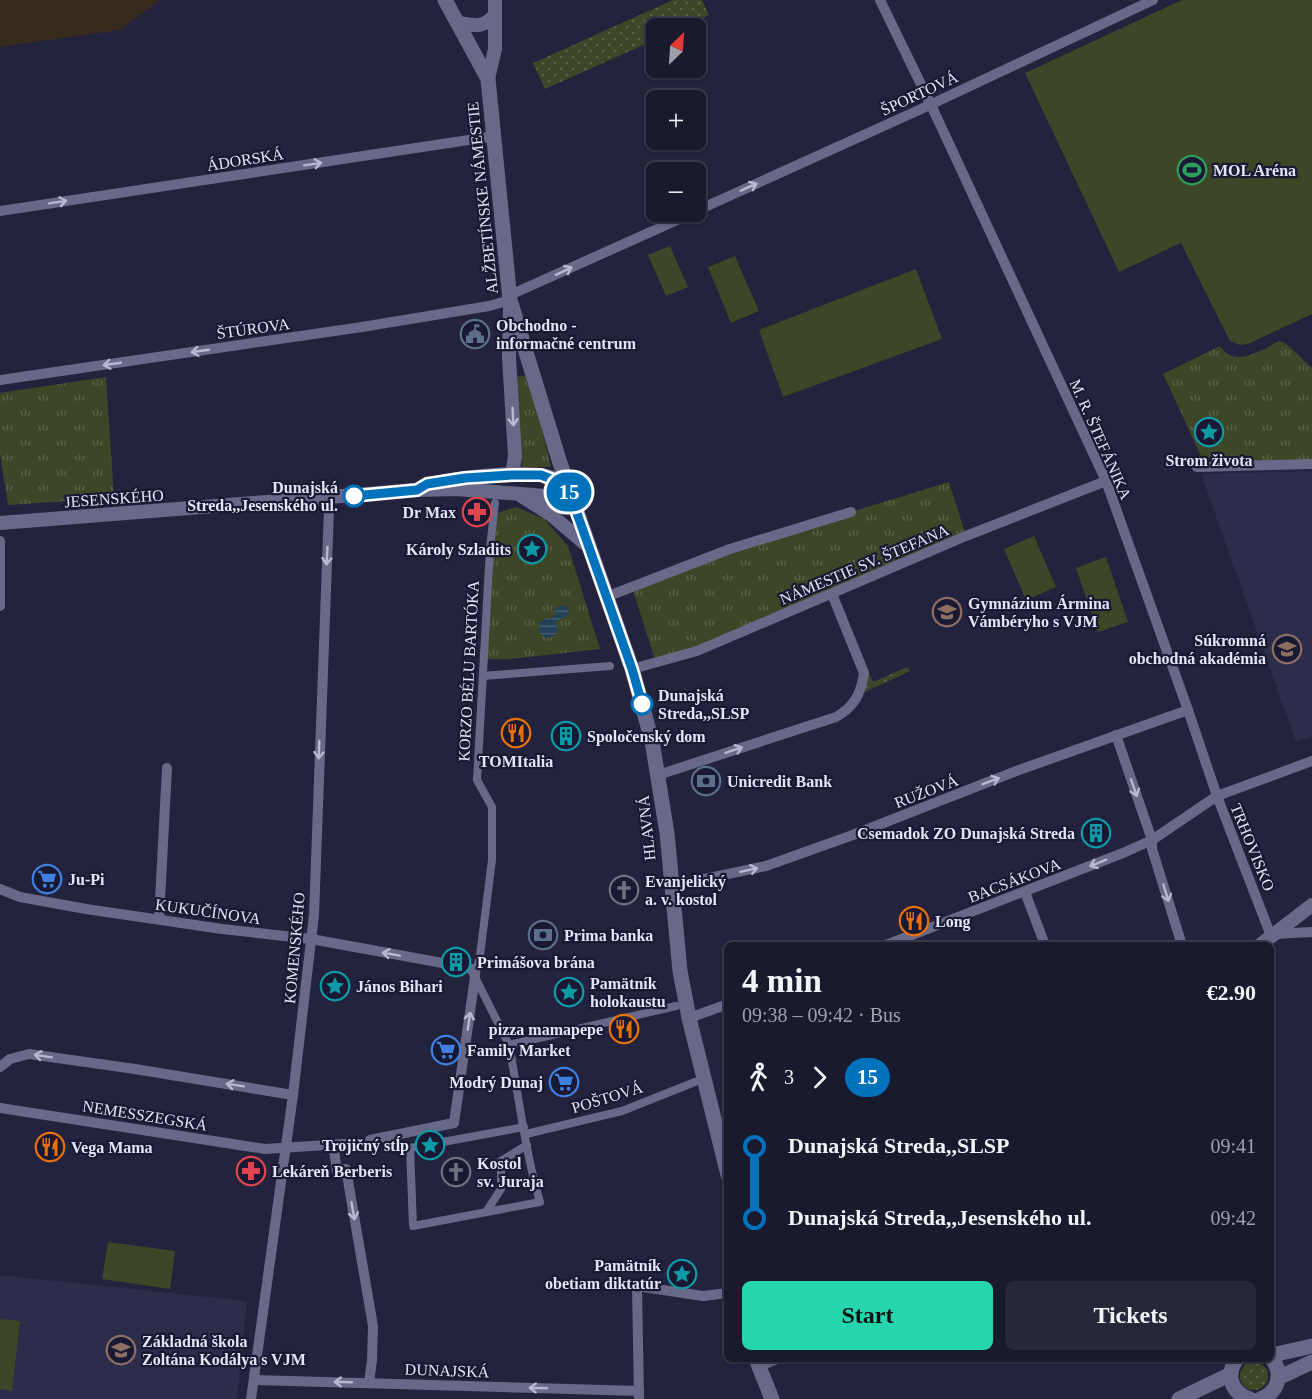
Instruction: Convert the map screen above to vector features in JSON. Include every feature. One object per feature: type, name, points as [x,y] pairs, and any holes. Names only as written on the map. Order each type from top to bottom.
[{"type":"main road","points":[[445,0],[488,79]]},
{"type":"main road","name":"ALŽBETÍNSKE NÁMESTIE","points":[[488,79],[510,297],[567,485]]},
{"type":"main road","name":"HLAVNÁ","points":[[567,485],[632,669],[652,741],[667,833],[677,946],[689,1018],[724,1159]]},
{"type":"main road","points":[[1274,1356],[1312,1346]]},
{"type":"main road","points":[[1274,1361],[1277,1368],[1276,1389]]},
{"type":"main road","points":[[1260,1399],[1312,1362]]},
{"type":"main road","points":[[758,1363],[772,1399]]},
{"type":"main road","points":[[1234,1363],[1234,1388],[1242,1398]]},
{"type":"main road","points":[[1179,1399],[1234,1363]]},
{"type":"street","points":[[488,79],[495,49],[495,0]]},
{"type":"street","name":"M. R. ŠTEFÁNIKA","points":[[880,0],[1106,481],[1217,796]]},
{"type":"street","name":"ŠPORTOVÁ","points":[[706,206],[931,105],[1153,0]]},
{"type":"street","points":[[458,23],[475,26],[488,23],[495,15]]},
{"type":"street","name":"ÁDORSKÁ","points":[[0,211],[495,136]]},
{"type":"street","name":"ŠPORTOVÁ","points":[[510,297],[672,222]]},
{"type":"street","points":[[510,297],[509,358],[515,456],[512,475]]},
{"type":"street","name":"ŠTÚROVA","points":[[0,380],[362,327],[489,306],[510,297]]},
{"type":"street","points":[[1197,468],[1312,464]]},
{"type":"street","points":[[417,490],[427,484],[439,482],[512,475],[541,475],[567,485]]},
{"type":"street","name":"NÁMESTIE SV. ŠTEFANA","points":[[632,669],[697,651],[968,535],[1106,481]]},
{"type":"street","name":"JESENSKÉHO","points":[[0,523],[417,490],[456,489],[546,496],[567,485]]},
{"type":"street","points":[[518,494],[550,514],[589,546]]},
{"type":"street","name":"KOMENSKÉHO","points":[[251,1399],[293,1095],[314,915],[329,509],[327,497]]},
{"type":"street","name":"KORZO BÉLU BARTÓKA","points":[[475,977],[492,860],[492,807],[477,780],[490,548],[495,502]]},
{"type":"street","points":[[606,597],[730,549],[851,512]]},
{"type":"street","points":[[0,541],[0,606]]},
{"type":"street","points":[[658,775],[836,717],[848,710],[862,685],[864,674],[832,594]]},
{"type":"street","points":[[483,676],[610,666]]},
{"type":"street","name":"RUŽOVÁ","points":[[671,886],[766,866],[1019,770],[1188,710]]},
{"type":"street","points":[[1116,735],[1152,840],[1152,849],[1181,942]]},
{"type":"street","name":"TRHOVISKO","points":[[1268,938],[1217,796],[1312,761]]},
{"type":"street","points":[[159,919],[167,768]]},
{"type":"street","name":"BACSÁKOVA","points":[[894,942],[1152,840],[1217,796]]},
{"type":"street","name":"KUKUČÍNOVA","points":[[0,889],[20,897],[159,919],[311,939],[448,964]]},
{"type":"street","points":[[1025,892],[1044,942]]},
{"type":"street","points":[[1268,938],[1312,905]]},
{"type":"street","points":[[1268,938],[1312,933]]},
{"type":"street","points":[[462,967],[472,969],[509,1045],[530,1169],[540,1202],[486,1212]]},
{"type":"street","points":[[370,1140],[454,1123],[475,977]]},
{"type":"street","points":[[689,1018],[724,1005]]},
{"type":"street","points":[[509,1045],[676,1006]]},
{"type":"street","points":[[0,1067],[10,1059],[28,1054],[293,1095]]},
{"type":"street","name":"POŠTOVÁ","points":[[486,1212],[413,1226],[410,1148],[525,1131],[622,1111],[695,1082]]},
{"type":"street","name":"NEMESSZEGSKÁ","points":[[0,1108],[265,1149],[358,1143]]},
{"type":"street","points":[[333,1144],[337,1171],[346,1169],[373,1326],[369,1383]]},
{"type":"street","points":[[486,1212],[501,1189],[501,1161],[527,1145]]},
{"type":"street","name":"DUNAJSKÁ","points":[[254,1380],[639,1395],[637,1286],[704,1296],[724,1294]]},
{"type":"shaded area","points":[[0,0],[160,0],[120,30],[0,47]]},
{"type":"shaded area","name":"Súkromná obchodná akadémia","points":[[1312,471],[1312,737],[1296,742],[1201,474]]},
{"type":"shaded area","name":"Základná škola Zoltána Kodálya s VJM","points":[[0,1275],[247,1301],[237,1399],[0,1399]]},
{"type":"green space","points":[[673,0],[702,0],[709,15],[702,18],[646,18],[646,44],[545,89],[533,63]]},
{"type":"green space","name":"MOL Aréna","points":[[1182,0],[1312,0],[1312,314],[1248,344],[1240,345],[1230,341],[1181,243],[1119,272],[1025,73]]},
{"type":"green space","points":[[670,246],[688,287],[666,296],[648,255]]},
{"type":"green space","points":[[735,256],[759,311],[731,323],[708,267]]},
{"type":"green space","points":[[916,269],[942,339],[783,397],[759,330]]},
{"type":"green space","points":[[1279,341],[1291,348],[1312,368],[1312,460],[1241,461],[1202,458],[1163,374],[1220,346],[1226,353],[1241,357],[1256,353]]},
{"type":"green space","points":[[529,375],[551,467],[522,467],[514,377]]},
{"type":"green space","points":[[106,377],[114,498],[8,505],[0,454],[0,393]]},
{"type":"green space","points":[[949,482],[966,536],[656,663],[632,587],[730,549]]},
{"type":"green space","points":[[516,507],[544,519],[568,546],[600,649],[511,659],[486,659],[497,513]]},
{"type":"green space","points":[[1034,536],[1056,587],[1026,600],[1004,549]]},
{"type":"green space","points":[[1106,557],[1128,622],[1098,632],[1076,568]]},
{"type":"green space","points":[[907,667],[910,671],[863,693],[866,668],[873,682]]},
{"type":"green space","points":[[108,1242],[175,1251],[170,1289],[102,1279]]},
{"type":"green space","points":[[0,1319],[20,1321],[12,1391],[0,1389]]},
{"type":"green space","points":[[1254,1362],[1264,1366],[1268,1376],[1264,1386],[1254,1390],[1244,1386],[1240,1376],[1244,1366]]},
{"type":"water","points":[[562,605],[568,608],[569,614],[556,622],[558,630],[554,636],[544,637],[538,631],[540,622],[547,618],[552,619],[555,609]]},
{"type":"bus line","name":"15","points":[[354,496],[417,490],[427,484],[465,478],[512,475],[541,475],[567,485],[632,669],[642,704]]},
{"type":"place","name":"MOL Aréna","points":[[1192,170]]},
{"type":"place","name":"Obchodno - informačné centrum","points":[[475,334]]},
{"type":"place","name":"Strom života","points":[[1209,432]]},
{"type":"place","name":"Dunajská Streda,,Jesenského ul.","points":[[354,496]]},
{"type":"place","name":"Dr Max","points":[[477,512]]},
{"type":"place","name":"Károly Szladits","points":[[532,549]]},
{"type":"place","name":"Gymnázium Ármina Vámbéryho s VJM","points":[[947,612]]},
{"type":"place","name":"Súkromná obchodná akadémia","points":[[1287,649]]},
{"type":"place","name":"Dunajská Streda,,SLSP","points":[[642,704]]},
{"type":"place","name":"TOMItalia","points":[[516,733]]},
{"type":"place","name":"Spoločenský dom","points":[[566,736]]},
{"type":"place","name":"Unicredit Bank","points":[[706,781]]},
{"type":"place","name":"Csemadok ZO Dunajská Streda","points":[[1096,833]]},
{"type":"place","name":"Ju-Pi","points":[[47,879]]},
{"type":"place","name":"Evanjelický a. v. kostol","points":[[624,890]]},
{"type":"place","name":"Long","points":[[914,921]]},
{"type":"place","name":"Prima banka","points":[[543,935]]},
{"type":"place","name":"Primášova brána","points":[[456,962]]},
{"type":"place","name":"János Bihari","points":[[335,986]]},
{"type":"place","name":"Pamätník holokaustu","points":[[569,992]]},
{"type":"place","name":"pizza mamapepe","points":[[624,1029]]},
{"type":"place","name":"Family Market","points":[[446,1050]]},
{"type":"place","name":"Modrý Dunaj","points":[[564,1082]]},
{"type":"place","name":"Trojičný stĺp","points":[[430,1145]]},
{"type":"place","name":"Vega Mama","points":[[50,1147]]},
{"type":"place","name":"Lekáreň Berberis","points":[[251,1171]]},
{"type":"place","name":"Kostol sv. Juraja","points":[[456,1172]]},
{"type":"place","name":"Pamätník obetiam diktatúr","points":[[682,1274]]},
{"type":"place","name":"Základná škola Zoltána Kodálya s VJM","points":[[121,1350]]}]
